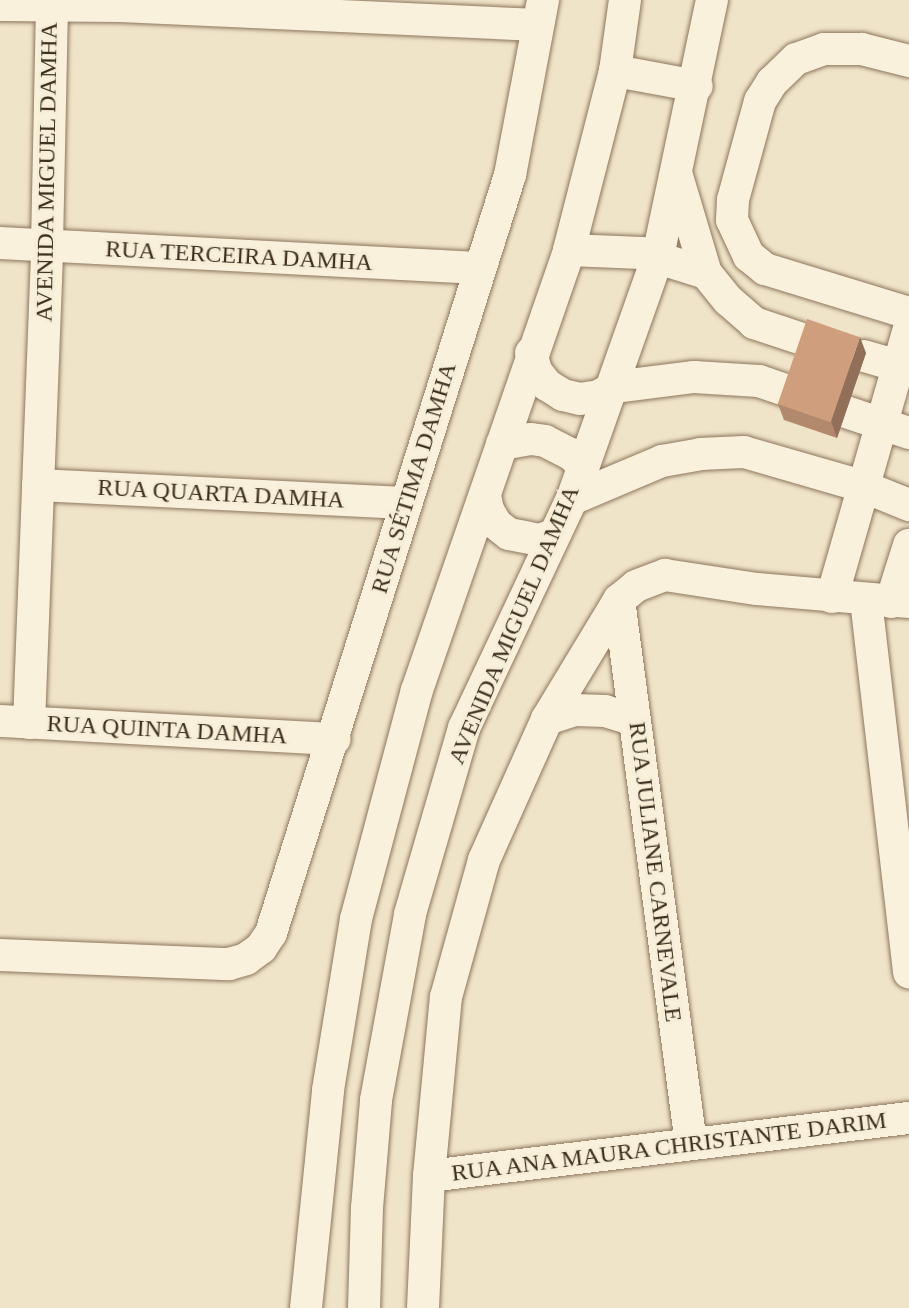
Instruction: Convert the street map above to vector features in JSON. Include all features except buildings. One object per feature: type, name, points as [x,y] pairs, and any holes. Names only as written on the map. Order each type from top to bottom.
[{"type":"street","points":[[306,1308],[328,1090],[356,919],[417,690],[569,250],[615,71],[625,0]]},
{"type":"street","name":"AVENIDA MIGUEL DAMHA","points":[[364,1308],[367,1208],[376,1100],[410,914],[464,728],[572,499],[658,256],[697,86],[712,0]]},
{"type":"street","points":[[0,5],[51,2],[540,12]]},
{"type":"street","name":"AVENIDA MIGUEL DAMHA","points":[[14,722],[38,485],[47,245],[51,2]]},
{"type":"street","name":"RUA SÉTIMA DAMHA","points":[[0,955],[229,964],[246,959],[261,948],[280,914],[478,268],[510,175],[540,12]]},
{"type":"street","points":[[909,61],[862,49],[824,49],[796,59],[772,82],[760,101],[733,200],[732,220],[749,256],[765,269],[909,313]]},
{"type":"street","points":[[615,71],[697,86]]},
{"type":"street","points":[[677,175],[706,273],[736,308],[754,323],[811,342]]},
{"type":"street","name":"RUA TERCEIRA DAMHA","points":[[0,243],[478,268]]},
{"type":"street","points":[[569,250],[658,256],[706,273]]},
{"type":"street","points":[[832,597],[862,486],[895,428],[909,328]]},
{"type":"street","points":[[759,381],[771,331]]},
{"type":"street","points":[[531,353],[536,371],[547,385],[563,395],[580,399],[599,396],[614,387],[694,377],[759,381],[793,393]]},
{"type":"street","points":[[864,356],[903,368]]},
{"type":"street","points":[[846,412],[895,428]]},
{"type":"street","points":[[502,444],[516,440],[545,441],[571,454],[582,465]]},
{"type":"street","points":[[572,499],[662,461],[700,454],[744,452],[862,486],[909,505]]},
{"type":"street","name":"RUA QUARTA DAMHA","points":[[38,485],[405,503]]},
{"type":"street","points":[[485,495],[488,510],[496,524],[509,534],[540,540],[555,534]]},
{"type":"street","points":[[909,545],[889,601],[909,973]]},
{"type":"street","points":[[423,1308],[429,1176],[446,997],[484,860],[547,719],[619,600],[636,586],[665,575],[832,597],[889,601]]},
{"type":"street","name":"RUA JULIANE CARNEVALE","points":[[619,600],[691,1144]]},
{"type":"street","points":[[547,719],[575,710],[605,711],[635,720]]},
{"type":"street","name":"RUA QUINTA DAMHA","points":[[14,722],[335,739]]},
{"type":"street","name":"RUA ANA MAURA CHRISTANTE DARIM","points":[[429,1176],[909,1118]]}]
